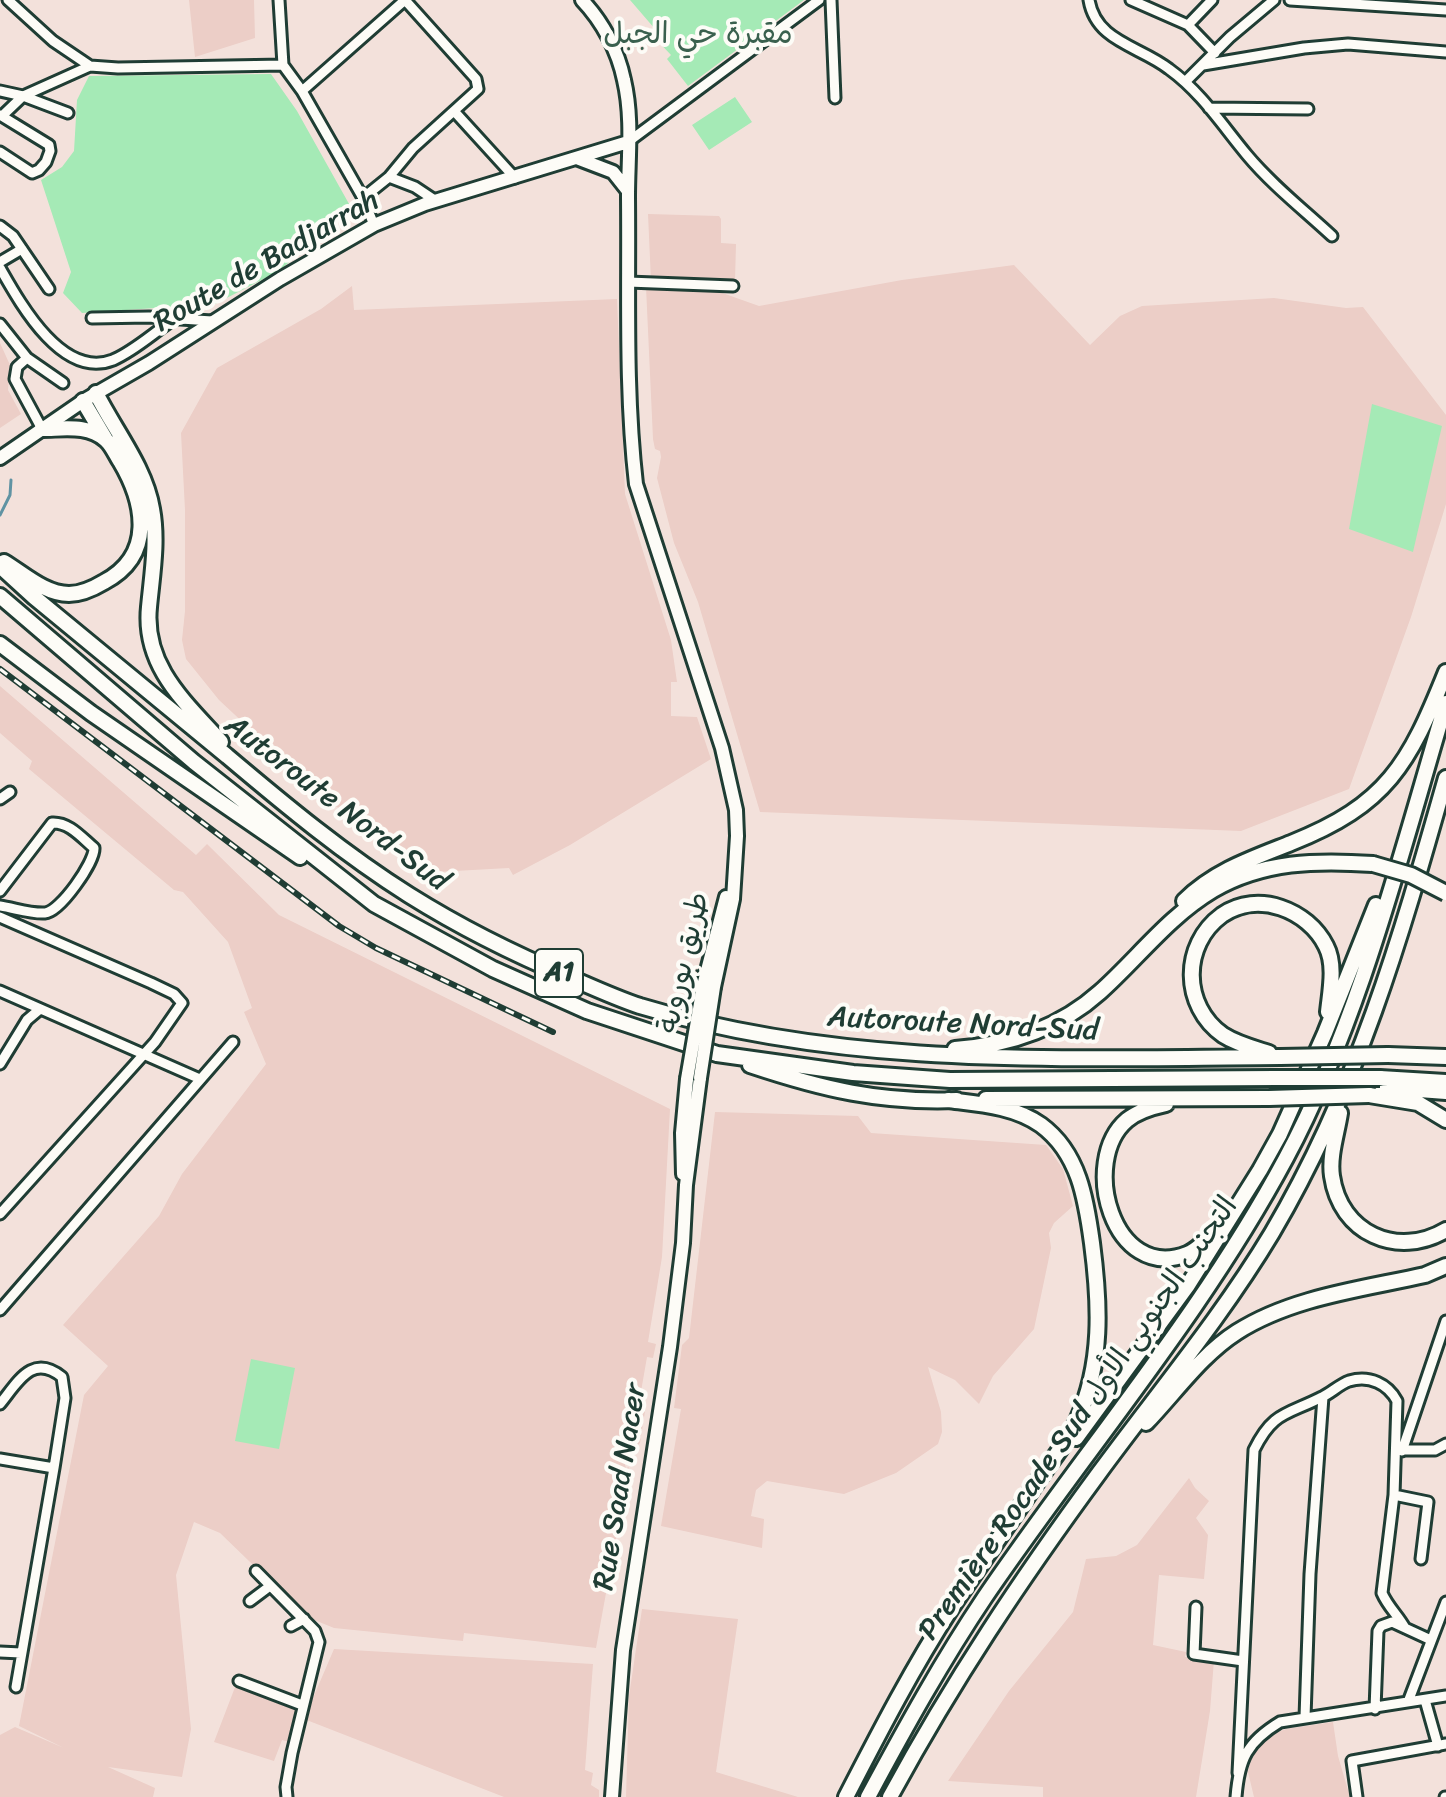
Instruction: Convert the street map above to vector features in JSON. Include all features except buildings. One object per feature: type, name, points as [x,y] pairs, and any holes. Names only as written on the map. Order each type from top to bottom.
[{"type":"highway","points":[[0,560],[40,586],[69,594],[89,590],[121,572],[135,551],[141,514],[133,485],[106,440],[90,397]]},
{"type":"highway","points":[[90,397],[138,468],[152,506],[155,540],[148,611],[152,645],[158,662],[181,701],[265,789]]},
{"type":"highway","points":[[42,429],[77,428],[106,440]]},
{"type":"highway","name":"Autoroute Nord-Sud","points":[[0,566],[265,789],[354,857],[445,918],[543,966],[650,1008],[748,1032],[896,1053],[1138,1059],[1446,1057]]},
{"type":"highway","name":"Autoroute Nord-Sud","points":[[0,596],[194,762],[374,904],[493,969],[587,1011],[717,1054],[853,1073],[950,1080],[1380,1078],[1446,1082]]},
{"type":"highway","points":[[0,644],[144,750],[374,904]]},
{"type":"highway","points":[[896,1053],[970,1047],[1014,1039],[1042,1030],[1099,993],[1185,900],[1207,882],[1241,862],[1328,827],[1379,792],[1402,766],[1427,719],[1446,672]]},
{"type":"highway","name":"Première Rocade Sud التجنب الجنوبي الأول","points":[[868,1797],[946,1656],[1013,1557],[1122,1411],[1202,1296],[1287,1156],[1320,1090],[1354,1003],[1446,703]]},
{"type":"highway","name":"Première Rocade Sud التجنب الجنوبي الأول","points":[[890,1797],[926,1730],[985,1634],[1099,1473],[1210,1325],[1251,1266],[1300,1183],[1344,1094],[1380,999],[1446,778]]},
{"type":"highway","points":[[994,1547],[1205,1260],[1280,1134],[1325,1033],[1413,813]]},
{"type":"highway","points":[[1147,942],[1202,898],[1248,874],[1306,861],[1373,864],[1411,875],[1446,893]]},
{"type":"highway","points":[[1280,1057],[1222,1034],[1197,1004],[1191,977],[1194,954],[1207,930],[1223,914],[1246,906],[1278,906],[1298,915],[1316,931],[1328,948],[1332,971],[1325,1033]]},
{"type":"highway","points":[[717,1054],[824,1089],[857,1096],[948,1100],[1269,1098],[1369,1095],[1406,1089],[1446,1092]]},
{"type":"highway","points":[[1344,1094],[1331,1175],[1340,1203],[1354,1224],[1376,1237],[1405,1243],[1424,1241],[1446,1230]]},
{"type":"highway","points":[[1369,1095],[1418,1103],[1446,1120]]},
{"type":"highway","points":[[1231,1098],[1168,1103],[1136,1114],[1112,1139],[1104,1176],[1115,1225],[1128,1244],[1147,1254],[1167,1257],[1186,1254],[1200,1245],[1235,1208]]},
{"type":"highway","points":[[846,1797],[951,1610],[1077,1421],[1095,1362],[1100,1321],[1099,1294],[1086,1203],[1073,1162],[1065,1148],[1040,1125],[1014,1111],[948,1100]]},
{"type":"highway","points":[[1099,1473],[1203,1359],[1238,1332],[1291,1306],[1425,1275],[1446,1264]]},
{"type":"main road","name":"طريق بوروبة","points":[[588,2],[615,50],[629,111],[628,282],[632,452],[636,484],[725,758],[736,810],[734,875],[722,908],[681,1152],[686,1185]]},
{"type":"main road","name":"Route de Badjarrah","points":[[0,458],[90,397],[374,225],[436,201],[628,142]]},
{"type":"main road","points":[[579,159],[613,172],[628,192]]},
{"type":"main road","name":"Rue Saad Nacer","points":[[612,1797],[623,1650],[670,1347],[683,1243],[686,1185]]},
{"type":"street","points":[[8,0],[53,41],[90,66]]},
{"type":"street","points":[[279,0],[283,65],[302,91],[363,198],[374,225]]},
{"type":"street","points":[[302,91],[405,0],[478,82],[476,92],[413,148],[389,177],[363,198]]},
{"type":"street","points":[[628,142],[819,0]]},
{"type":"street","points":[[831,0],[835,98]]},
{"type":"street","points":[[1089,0],[1102,30],[1145,52],[1185,82],[1249,157],[1332,236]]},
{"type":"street","points":[[1131,0],[1188,25],[1215,53]]},
{"type":"street","points":[[1188,25],[1212,0]]},
{"type":"street","points":[[1185,82],[1274,0]]},
{"type":"street","points":[[1290,0],[1446,10]]},
{"type":"street","points":[[1203,65],[1348,44],[1446,52]]},
{"type":"street","points":[[1380,45],[1383,59]]},
{"type":"street","points":[[0,152],[32,173],[43,166],[50,151],[46,142],[1,116],[23,96],[90,66],[283,65]]},
{"type":"street","points":[[0,91],[68,113]]},
{"type":"street","points":[[1209,108],[1308,109]]},
{"type":"street","points":[[454,111],[515,178]]},
{"type":"street","points":[[389,177],[415,187],[436,201]]},
{"type":"street","points":[[0,226],[9,231],[49,289]]},
{"type":"street","points":[[0,262],[22,249]]},
{"type":"street","points":[[0,269],[34,325],[58,345],[89,363],[104,363],[126,353],[176,318]]},
{"type":"street","points":[[628,282],[733,286]]},
{"type":"street","points":[[92,318],[212,321]]},
{"type":"street","points":[[0,324],[27,358],[63,383]]},
{"type":"street","points":[[27,358],[15,371],[15,379],[42,429]]},
{"type":"street","points":[[0,799],[10,792]]},
{"type":"street","points":[[0,891],[52,823],[71,828],[94,848],[94,855],[79,881],[56,909],[45,913],[0,906]]},
{"type":"street","points":[[0,917],[174,994],[182,1003],[143,1054],[0,1214]]},
{"type":"street","points":[[0,991],[200,1079]]},
{"type":"street","points":[[0,1064],[27,1020],[40,1009]]},
{"type":"street","points":[[0,1310],[233,1042]]},
{"type":"street","points":[[1400,1450],[1446,1321]]},
{"type":"street","points":[[0,1418],[1,1403],[20,1379],[33,1369],[44,1367],[62,1377],[65,1398],[16,1687]]},
{"type":"street","points":[[1236,1797],[1254,1450],[1263,1430],[1279,1415],[1323,1397],[1349,1381],[1372,1380],[1391,1389],[1397,1401],[1400,1450],[1382,1593],[1388,1607],[1397,1613],[1405,1628]]},
{"type":"street","points":[[1305,1717],[1310,1574],[1323,1397]]},
{"type":"street","points":[[1400,1450],[1435,1450],[1446,1444]]},
{"type":"street","points":[[0,1459],[54,1468]]},
{"type":"street","points":[[1394,1495],[1428,1502],[1421,1559]]},
{"type":"street","points":[[256,1571],[315,1631],[319,1642],[302,1705],[286,1787],[287,1797]]},
{"type":"street","points":[[250,1601],[270,1586]]},
{"type":"street","points":[[1408,1702],[1446,1602]]},
{"type":"street","points":[[1196,1607],[1194,1654],[1243,1661]]},
{"type":"street","points":[[291,1626],[304,1619]]},
{"type":"street","points":[[1375,1709],[1378,1631],[1381,1626],[1392,1622],[1431,1640]]},
{"type":"street","points":[[0,1652],[21,1653]]},
{"type":"street","points":[[239,1681],[302,1705]]},
{"type":"street","points":[[1238,1773],[1248,1749],[1259,1734],[1280,1722],[1446,1696]]},
{"type":"street","points":[[1357,1797],[1352,1761],[1442,1745],[1425,1700]]},
{"type":"shaded area","points":[[189,0],[254,0],[255,38],[195,57]]},
{"type":"shaded area","points":[[648,214],[719,216],[721,243],[736,244],[735,281],[651,281]]},
{"type":"shaded area","points":[[1014,265],[1090,345],[1120,316],[1142,306],[1274,298],[1346,308],[1363,307],[1446,415],[1446,504],[1411,617],[1349,789],[1241,831],[760,812],[698,602],[674,543],[657,478],[661,457],[653,439],[646,287],[714,290],[759,306],[902,280]]},
{"type":"shaded area","points":[[352,286],[354,310],[617,299],[625,494],[671,640],[677,682],[671,682],[671,716],[697,717],[711,759],[570,845],[513,875],[509,868],[418,873],[309,784],[219,700],[186,659],[182,640],[185,510],[181,433],[217,368],[321,309]]},
{"type":"shaded area","points":[[0,343],[10,365],[8,390],[21,414],[0,428]]},
{"type":"shaded area","points":[[0,686],[196,855],[207,844],[279,915],[670,1109],[662,1257],[648,1342],[656,1344],[653,1358],[647,1357],[639,1403],[646,1405],[640,1443],[623,1458],[626,1468],[629,1467],[596,1648],[464,1633],[463,1641],[334,1628],[307,1617],[220,1533],[194,1522],[176,1575],[191,1729],[182,1777],[108,1767],[155,1788],[153,1797],[0,1797],[0,1735],[15,1727],[64,1748],[19,1726],[84,1395],[108,1366],[63,1325],[159,1216],[182,1174],[266,1064],[244,1012],[252,1008],[228,942],[183,892],[174,890],[29,769],[32,761],[0,733]]},
{"type":"shaded area","points":[[715,1112],[858,1116],[871,1133],[1046,1145],[1063,1169],[1073,1206],[1054,1223],[1049,1233],[1051,1248],[1034,1329],[993,1376],[979,1404],[955,1380],[928,1367],[941,1412],[942,1432],[938,1444],[896,1473],[844,1494],[767,1481],[756,1490],[751,1516],[764,1519],[762,1548],[661,1526],[681,1409],[674,1408],[682,1345],[689,1338]]},
{"type":"shaded area","points":[[1189,1478],[1209,1501],[1196,1518],[1208,1535],[1204,1579],[1159,1575],[1153,1645],[1186,1652],[1185,1657],[1214,1660],[1210,1711],[1196,1797],[1043,1797],[1043,1787],[948,1781],[1009,1691],[1073,1612],[1086,1559],[1116,1556],[1137,1545]]},
{"type":"shaded area","points":[[642,1609],[738,1619],[716,1772],[798,1797],[626,1797],[629,1696]]},
{"type":"shaded area","points":[[334,1649],[593,1664],[585,1770],[593,1773],[591,1785],[599,1790],[599,1797],[504,1797],[304,1719]]},
{"type":"shaded area","points":[[237,1682],[289,1701],[296,1712],[289,1742],[282,1740],[274,1761],[214,1742]]},
{"type":"shaded area","points":[[1333,1722],[1338,1756],[1350,1797],[1254,1797],[1248,1772],[1253,1750],[1270,1735],[1286,1729]]},
{"type":"green space","name":"مقبرة حي الجبل","points":[[630,0],[804,0],[688,86],[667,59],[671,55],[652,35],[655,29]]},
{"type":"green space","points":[[271,74],[297,111],[353,211],[279,271],[215,304],[82,313],[63,293],[71,272],[41,180],[62,167],[74,151],[77,100],[89,76]]},
{"type":"green space","points":[[735,97],[752,122],[709,150],[692,125]]},
{"type":"green space","points":[[1372,404],[1442,426],[1413,552],[1349,529]]},
{"type":"green space","points":[[251,1359],[295,1368],[279,1449],[235,1441]]},
{"type":"waterway","points":[[0,515],[10,495],[11,480]]},
{"type":"railway","points":[[0,669],[339,926],[376,948],[553,1032]]}]
